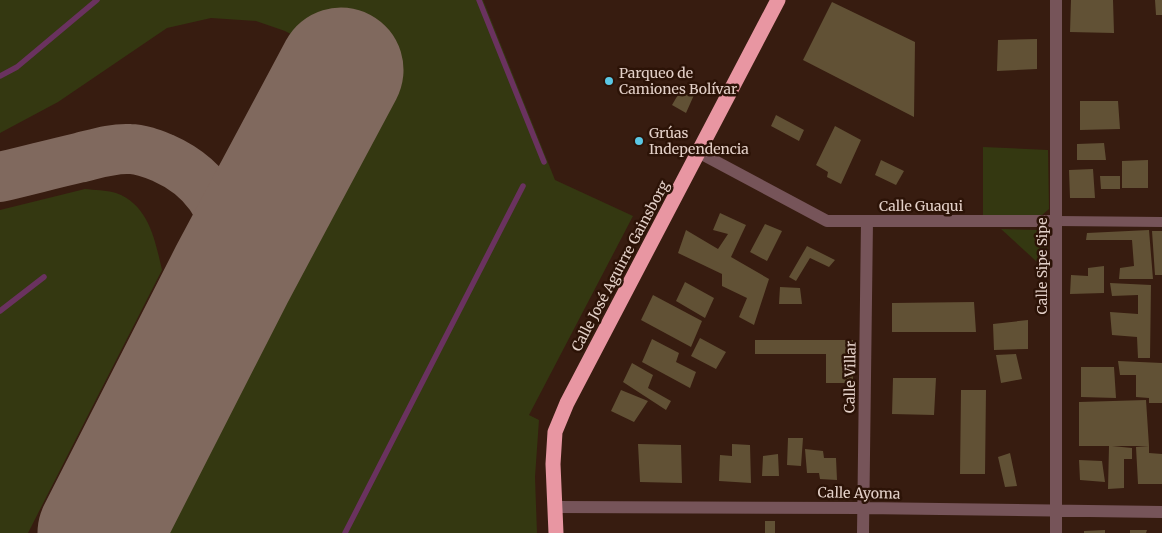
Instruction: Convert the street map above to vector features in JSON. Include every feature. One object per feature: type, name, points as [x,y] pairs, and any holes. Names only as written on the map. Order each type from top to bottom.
[{"type":"highway","name":"Calle José Aguirre Gainsborg","points":[[556,533],[553,464],[555,432],[566,403],[778,0]]},
{"type":"street","name":"Calle Sipe Sipe","points":[[1056,0],[1056,533]]},
{"type":"street","name":"Calle Guaqui","points":[[698,152],[827,221],[1057,221]]},
{"type":"street","name":"Calle Villar","points":[[864,533],[867,221]]},
{"type":"street","name":"Calle Ayoma","points":[[555,508],[864,508],[1162,512]]},
{"type":"lane","name":"Calle Guaqui","points":[[1057,221],[1162,222]]},
{"type":"green space","points":[[0,0],[483,0],[555,180],[633,216],[529,415],[539,420],[535,477],[537,533],[166,533],[397,90],[285,31],[256,21],[211,18],[167,28],[58,102],[0,133]]},
{"type":"green space","points":[[983,147],[1048,150],[1049,209],[1041,216],[983,215]]},
{"type":"green space","points":[[85,189],[116,193],[136,206],[149,225],[162,270],[28,533],[0,533],[0,210]]},
{"type":"green space","points":[[1001,229],[1039,230],[1048,239],[1048,272]]},
{"type":"building","points":[[1071,0],[1113,0],[1114,33],[1070,32]]},
{"type":"building","points":[[1155,0],[1162,0],[1162,15],[1156,15]]},
{"type":"building","points":[[832,2],[915,42],[914,117],[803,60]]},
{"type":"building","points":[[1037,39],[1037,69],[997,71],[998,40]]},
{"type":"building","points":[[682,88],[694,95],[686,113],[672,105]]},
{"type":"building","points":[[1080,101],[1118,101],[1120,129],[1080,130]]},
{"type":"building","points":[[776,115],[804,130],[799,141],[771,126]]},
{"type":"building","points":[[835,126],[861,140],[841,184],[827,177],[828,172],[816,165]]},
{"type":"building","points":[[1104,143],[1106,160],[1077,160],[1077,144]]},
{"type":"building","points":[[881,160],[904,171],[896,185],[875,175]]},
{"type":"building","points":[[1148,160],[1148,188],[1122,188],[1122,161]]},
{"type":"building","points":[[1093,169],[1095,198],[1070,198],[1069,170]]},
{"type":"building","points":[[1100,176],[1120,176],[1120,189],[1101,189]]},
{"type":"building","points":[[720,213],[746,225],[731,257],[769,279],[754,325],[739,317],[747,298],[722,286],[722,274],[678,253],[686,230],[718,249],[728,234],[713,230]]},
{"type":"building","points":[[765,224],[782,231],[767,261],[750,252]]},
{"type":"building","points":[[1149,230],[1153,279],[1119,279],[1120,268],[1134,266],[1132,240],[1086,240],[1087,233]]},
{"type":"building","points":[[1152,231],[1162,231],[1162,275],[1155,275]]},
{"type":"building","points":[[807,246],[835,260],[829,267],[810,258],[796,281],[789,277]]},
{"type":"building","points":[[1104,266],[1104,293],[1070,294],[1071,275],[1088,276],[1088,268]]},
{"type":"building","points":[[685,282],[714,298],[705,318],[676,301]]},
{"type":"building","points":[[1110,283],[1151,285],[1150,358],[1138,358],[1137,337],[1112,335],[1110,312],[1138,314],[1138,295],[1112,296]]},
{"type":"building","points":[[780,287],[800,288],[802,304],[779,304]]},
{"type":"building","points":[[653,295],[702,321],[691,347],[641,320]]},
{"type":"building","points":[[974,302],[976,332],[892,332],[892,303]]},
{"type":"building","points":[[1028,320],[1028,349],[994,350],[993,324]]},
{"type":"building","points":[[700,338],[726,352],[716,369],[691,356]]},
{"type":"building","points":[[652,339],[679,353],[676,362],[696,372],[690,388],[642,362]]},
{"type":"building","points":[[755,340],[853,340],[853,383],[826,383],[826,354],[755,354]]},
{"type":"building","points":[[1016,354],[1022,379],[1001,383],[996,355]]},
{"type":"building","points":[[1118,361],[1162,363],[1162,403],[1149,403],[1149,398],[1136,397],[1136,375],[1120,375]]},
{"type":"building","points":[[632,363],[653,375],[648,388],[671,401],[666,410],[623,382]]},
{"type":"building","points":[[1081,367],[1114,367],[1116,398],[1081,397]]},
{"type":"building","points":[[893,378],[936,378],[934,415],[892,414]]},
{"type":"building","points":[[621,390],[648,401],[634,422],[611,411]]},
{"type":"building","points":[[961,390],[986,390],[985,474],[960,474]]},
{"type":"building","points":[[1146,400],[1149,446],[1112,446],[1132,448],[1132,459],[1124,459],[1124,488],[1108,489],[1109,446],[1079,446],[1079,402]]},
{"type":"building","points":[[788,438],[803,438],[801,466],[787,465]]},
{"type":"building","points":[[638,444],[681,445],[682,483],[640,482]]},
{"type":"building","points":[[732,444],[750,445],[751,483],[719,481],[720,455],[732,456]]},
{"type":"building","points":[[1149,446],[1149,453],[1162,454],[1162,484],[1138,484],[1136,447]]},
{"type":"building","points":[[805,449],[823,451],[824,458],[836,458],[837,480],[820,479],[819,473],[807,473]]},
{"type":"building","points":[[1010,453],[1017,486],[1005,487],[998,457]]},
{"type":"building","points":[[778,454],[779,476],[762,476],[763,456]]},
{"type":"building","points":[[1079,460],[1102,461],[1105,482],[1080,480]]},
{"type":"building","points":[[765,521],[775,521],[775,533],[765,533]]},
{"type":"building","points":[[1105,530],[1105,533],[1084,533],[1084,531]]},
{"type":"building","points":[[1130,530],[1147,530],[1146,533],[1130,533]]},
{"type":"waterway","points":[[0,76],[17,67],[97,0]]},
{"type":"waterway","points":[[479,0],[544,162]]},
{"type":"waterway","points":[[345,533],[523,186]]},
{"type":"waterway","points":[[0,311],[44,277]]},
{"type":"taxiway","points":[[0,177],[117,149],[138,150],[163,158],[195,178],[217,205],[229,237],[232,274]]},
{"type":"runway","points":[[100,533],[232,274],[341,70]]},
{"type":"place","name":"Parqueo de Camiones Bolívar","points":[[609,81]]},
{"type":"place","name":"Grúas Independencia","points":[[639,141]]}]
